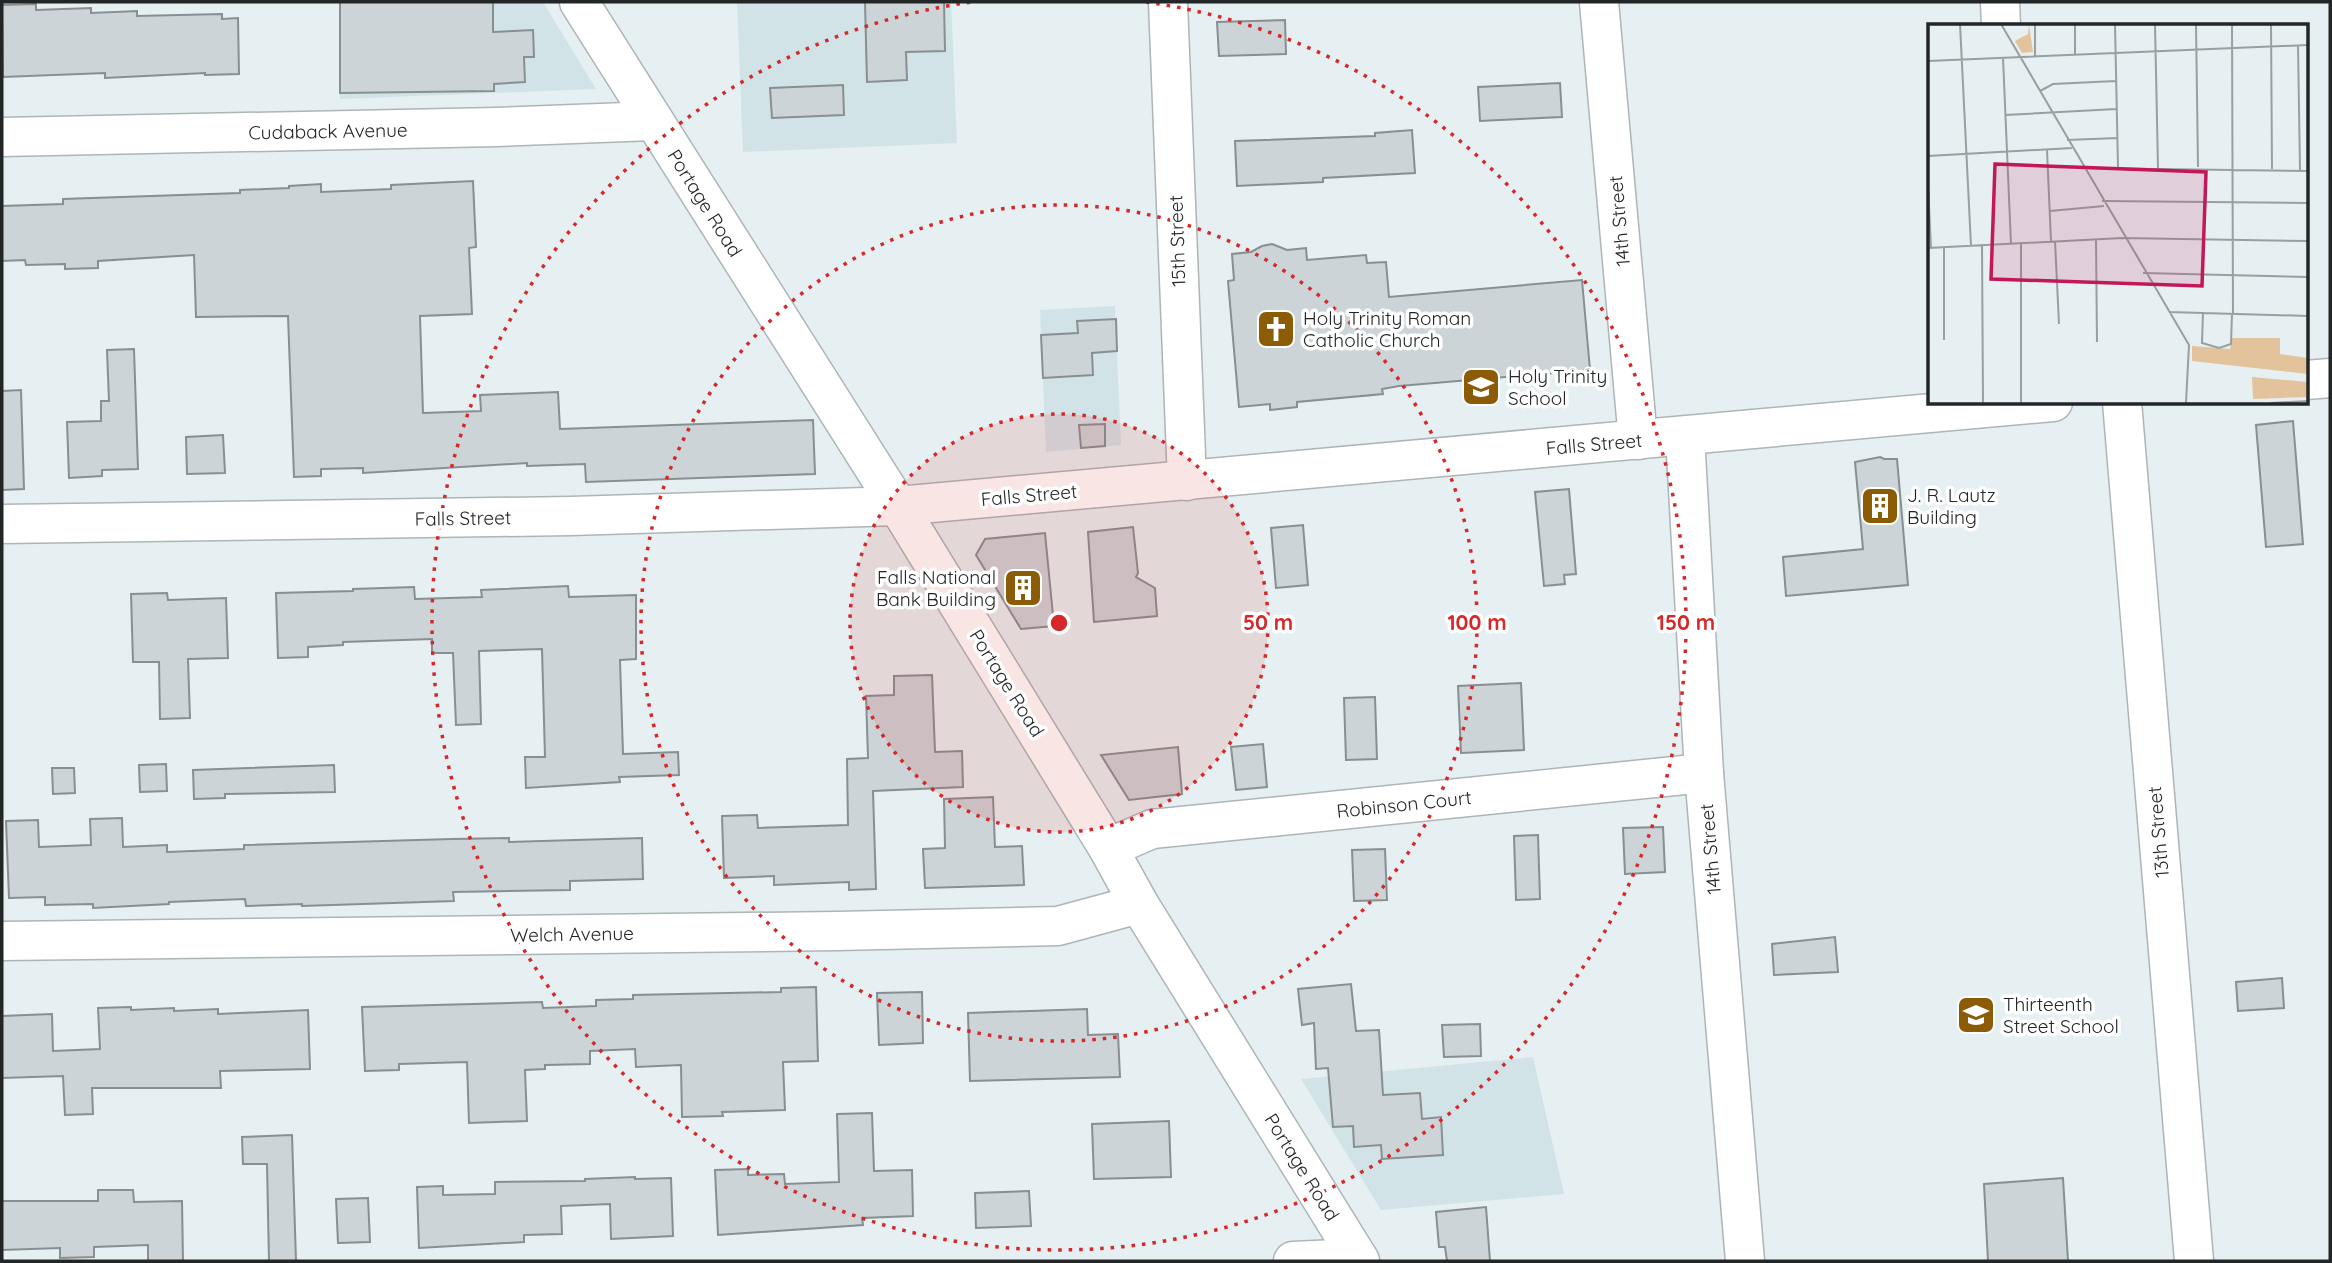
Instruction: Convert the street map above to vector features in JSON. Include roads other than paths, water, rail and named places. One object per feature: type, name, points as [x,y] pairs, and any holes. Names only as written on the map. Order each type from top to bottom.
[{"type":"street","name":"Portage Road","points":[[579,2],[898,506],[1359,1260]]},
{"type":"street","name":"15th Street","points":[[1168,2],[1187,481]]},
{"type":"street","name":"14th Street","points":[[1599,2],[1638,440]]},
{"type":"street","points":[[2000,2],[2001,24]]},
{"type":"street","name":"Cudaback Avenue","points":[[2,137],[469,128],[653,121]]},
{"type":"street","points":[[2308,380],[2330,378]]},
{"type":"street","name":"Falls Street","points":[[2,524],[557,516],[898,506],[2014,404]]},
{"type":"street","name":"13th Street","points":[[2122,404],[2194,1261]]},
{"type":"street","name":"14th Street","points":[[1685,436],[1704,774],[1745,1261]]},
{"type":"street","name":"Robinson Court","points":[[1108,848],[1152,829],[1704,774]]},
{"type":"street","name":"Welch Avenue","points":[[2,941],[1058,926],[1139,904]]},
{"type":"street","points":[[1293,1261],[1359,1260]]},
{"type":"place","name":"Holy Trinity Roman Catholic Church","points":[[1276,329]]},
{"type":"place","name":"Holy Trinity School","points":[[1481,387]]},
{"type":"place","name":"J. R. Lautz Building","points":[[1880,506]]},
{"type":"place","name":"Falls National Bank Building","points":[[1023,588]]},
{"type":"place","name":"Thirteenth Street School","points":[[1976,1015]]}]
